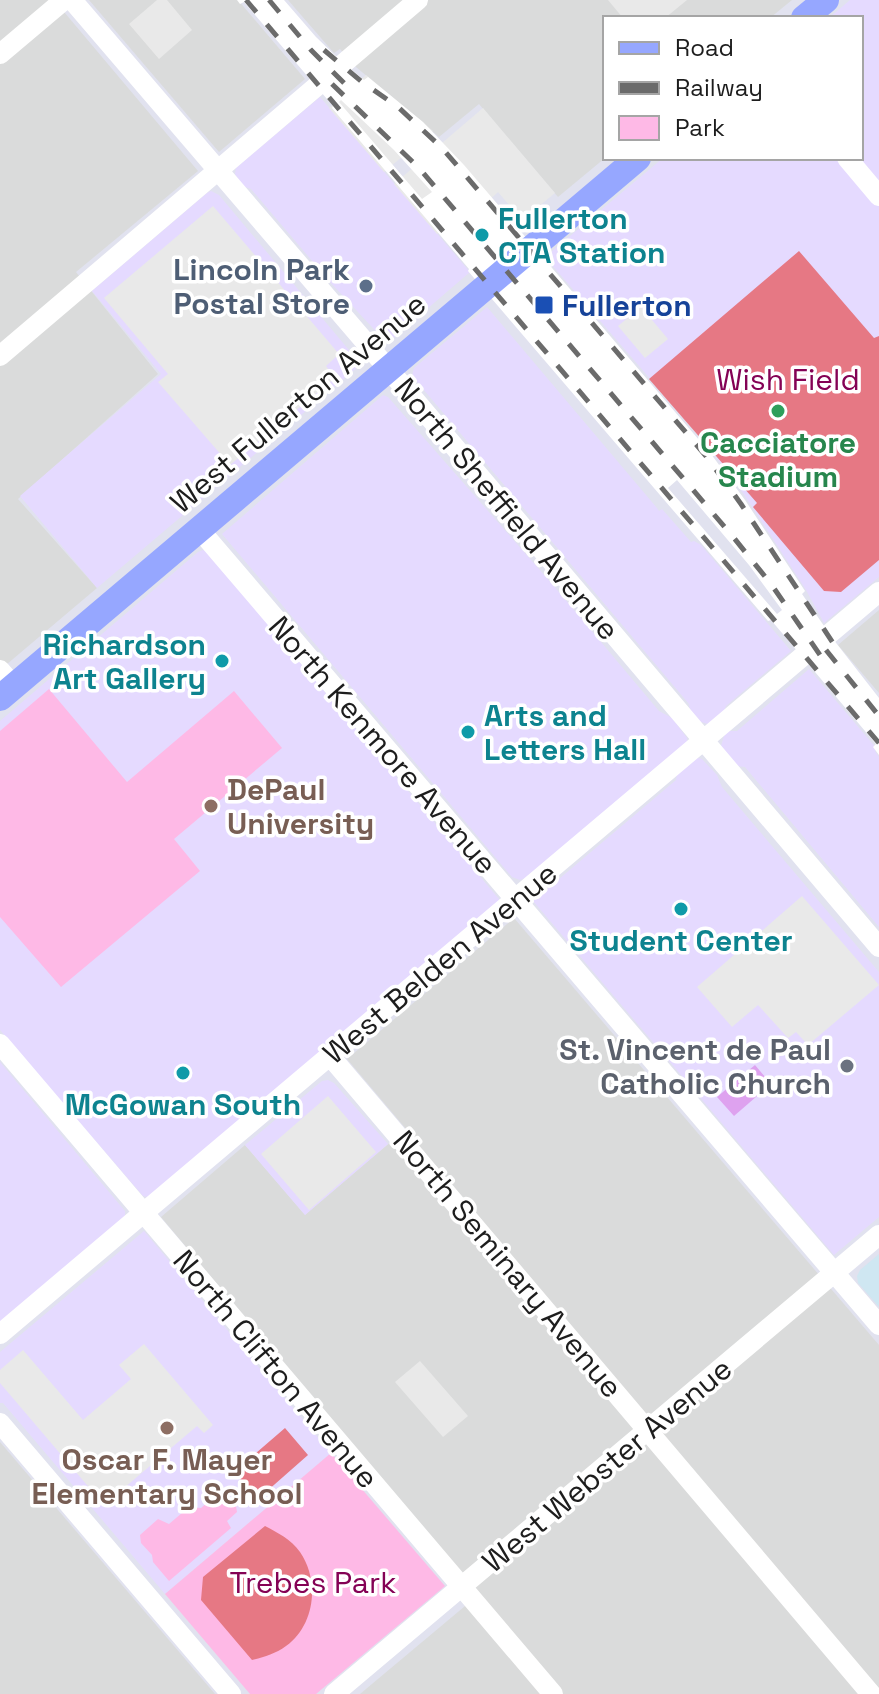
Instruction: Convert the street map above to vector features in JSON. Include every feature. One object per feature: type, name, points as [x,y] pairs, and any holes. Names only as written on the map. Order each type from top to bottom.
[{"type":"main road","points":[[806,16],[826,0]]},
{"type":"main road","name":"West Fullerton Avenue","points":[[5,685],[199,529],[636,160]]},
{"type":"street","points":[[0,54],[64,0]]},
{"type":"street","name":"North Sheffield Avenue","points":[[72,0],[879,947]]},
{"type":"street","points":[[0,356],[418,0]]},
{"type":"street","points":[[849,160],[879,196]]},
{"type":"street","name":"North Kenmore Avenue","points":[[199,529],[879,1325]]},
{"type":"street","name":"West Belden Avenue","points":[[0,1334],[879,592]]},
{"type":"street","name":"North Clifton Avenue","points":[[0,1044],[553,1694]]},
{"type":"street","name":"North Seminary Avenue","points":[[330,1056],[871,1694]]},
{"type":"street","name":"West Webster Avenue","points":[[334,1694],[879,1235]]},
{"type":"street","points":[[0,1423],[231,1694]]},
{"type":"shaded area","points":[[0,0],[54,0],[198,171],[76,272],[158,374],[18,499],[97,588],[0,670]]},
{"type":"shaded area","points":[[89,0],[238,0],[305,79],[219,152]]},
{"type":"shaded area","points":[[157,0],[167,0],[192,30],[159,59],[129,24]]},
{"type":"shaded area","points":[[288,0],[792,0],[772,16],[603,16],[603,160],[558,197],[479,104],[439,137],[356,67],[340,49],[334,53]]},
{"type":"shaded area","points":[[608,0],[687,0],[667,16],[621,16]]},
{"type":"shaded area","points":[[850,0],[879,0],[879,577],[824,623],[743,493],[708,446],[545,257],[661,160],[863,160],[863,16],[831,16]]},
{"type":"shaded area","points":[[366,75],[433,131],[384,172],[329,108]]},
{"type":"shaded area","points":[[320,97],[470,272],[391,340],[384,340],[251,189],[242,186],[235,174],[236,168]]},
{"type":"shaded area","points":[[483,108],[555,193],[522,220],[498,192],[482,207],[476,201],[437,234],[394,184]]},
{"type":"shaded area","points":[[211,191],[219,195],[360,365],[97,588],[20,496],[161,374],[92,291]]},
{"type":"shaded area","points":[[213,206],[339,354],[326,366],[335,378],[230,465],[158,382],[168,374],[104,298]]},
{"type":"shaded area","points":[[487,307],[659,511],[662,509],[691,542],[701,545],[791,651],[708,724],[698,721],[690,712],[689,704],[412,376],[414,368]]},
{"type":"shaded area","points":[[641,307],[668,339],[645,358],[618,326]]},
{"type":"shaded area","name":"DePaul University","points":[[383,395],[553,585],[659,711],[672,718],[687,738],[687,742],[520,880],[512,877],[222,534]]},
{"type":"shaded area","name":"DePaul University","points":[[203,550],[499,899],[148,1197],[143,1196],[0,1030],[0,721]]},
{"type":"shaded area","points":[[879,610],[879,693],[838,645]]},
{"type":"shaded area","points":[[809,669],[877,749],[879,927],[745,767],[737,766],[721,746],[729,731],[737,731]]},
{"type":"shaded area","points":[[698,758],[717,775],[722,787],[879,972],[879,1217],[834,1255],[533,901],[676,780],[677,773],[692,760]]},
{"type":"shaded area","points":[[802,896],[879,985],[808,1045],[796,1032],[788,1038],[758,1005],[732,1027],[697,987]]},
{"type":"shaded area","points":[[514,918],[879,1345],[879,1694],[360,1694],[477,1596],[161,1217],[245,1145],[305,1215],[406,1129],[347,1059]]},
{"type":"shaded area","points":[[0,1062],[125,1211],[125,1217],[0,1324]]},
{"type":"shaded area","points":[[755,1065],[771,1084],[734,1116],[717,1097]]},
{"type":"shaded area","points":[[328,1080],[388,1144],[305,1215],[245,1145],[322,1081]]},
{"type":"shaded area","points":[[328,1096],[376,1152],[309,1210],[261,1154]]},
{"type":"shaded area","name":"Oscar F. Mayer Elementary School","points":[[144,1231],[331,1453],[165,1594],[0,1403],[0,1352]]},
{"type":"shaded area","points":[[879,1254],[879,1307],[858,1283],[857,1276]]},
{"type":"shaded area","points":[[144,1344],[213,1425],[204,1433],[197,1426],[104,1505],[0,1383],[0,1370],[23,1350],[83,1420],[131,1379],[119,1365]]},
{"type":"shaded area","points":[[420,1361],[468,1416],[443,1437],[395,1382]]},
{"type":"shaded area","points":[[0,1442],[215,1694],[0,1694]]},
{"type":"green space","name":"Cacciatore Stadium","points":[[799,251],[874,338],[879,336],[879,560],[841,592],[824,591],[753,507],[757,503],[649,379]]},
{"type":"green space","points":[[49,689],[127,782],[234,691],[282,748],[174,839],[200,871],[61,987],[0,917],[0,731]]},
{"type":"green space","points":[[285,1428],[308,1455],[258,1499],[234,1472]]},
{"type":"green space","name":"Trebes Park","points":[[331,1453],[445,1586],[316,1694],[250,1694],[165,1594]]},
{"type":"green space","points":[[220,1491],[227,1493],[236,1506],[237,1512],[227,1521],[231,1528],[169,1581],[141,1543],[140,1535],[158,1519],[169,1524],[189,1507],[201,1508]]},
{"type":"green space","points":[[265,1526],[288,1540],[300,1552],[310,1576],[311,1602],[303,1627],[296,1637],[278,1651],[252,1660],[201,1600],[203,1577]]},
{"type":"pier","points":[[237,0],[284,0],[341,61],[364,80],[368,77],[423,122],[464,165],[711,454],[805,591],[802,594],[879,698],[879,755],[873,747],[876,744],[771,620],[768,621],[468,271],[244,2],[240,4]],"holes":[[[341,100],[394,150],[432,192],[422,199],[339,102]],[[677,480],[749,565],[782,610],[777,614],[668,488]]]},
{"type":"railway","points":[[246,0],[879,743]]},
{"type":"railway","points":[[269,0],[311,50],[348,87]]},
{"type":"railway","points":[[324,50],[398,107],[442,148],[706,456],[841,655]]},
{"type":"railway","points":[[332,84],[419,168],[734,538],[771,584],[829,668]]},
{"type":"railway","points":[[826,650],[879,716]]},
{"type":"place","name":"Fullerton CTA Station","points":[[482,235]]},
{"type":"place","name":"Lincoln Park Postal Store","points":[[366,286]]},
{"type":"place","name":"Fullerton","points":[[544,305]]},
{"type":"place","name":"Cacciatore Stadium","points":[[778,411]]},
{"type":"place","name":"Richardson Art Gallery","points":[[222,661]]},
{"type":"place","name":"Arts and Letters Hall","points":[[468,732]]},
{"type":"place","name":"DePaul University","points":[[211,806]]},
{"type":"place","name":"Student Center","points":[[681,909]]},
{"type":"place","name":"St. Vincent de Paul Catholic Church","points":[[847,1066]]},
{"type":"place","name":"McGowan South","points":[[183,1073]]},
{"type":"place","name":"Oscar F. Mayer Elementary School","points":[[167,1428]]},
{"type":"park label","name":"Wish Field","points":[[788,379]]}]
